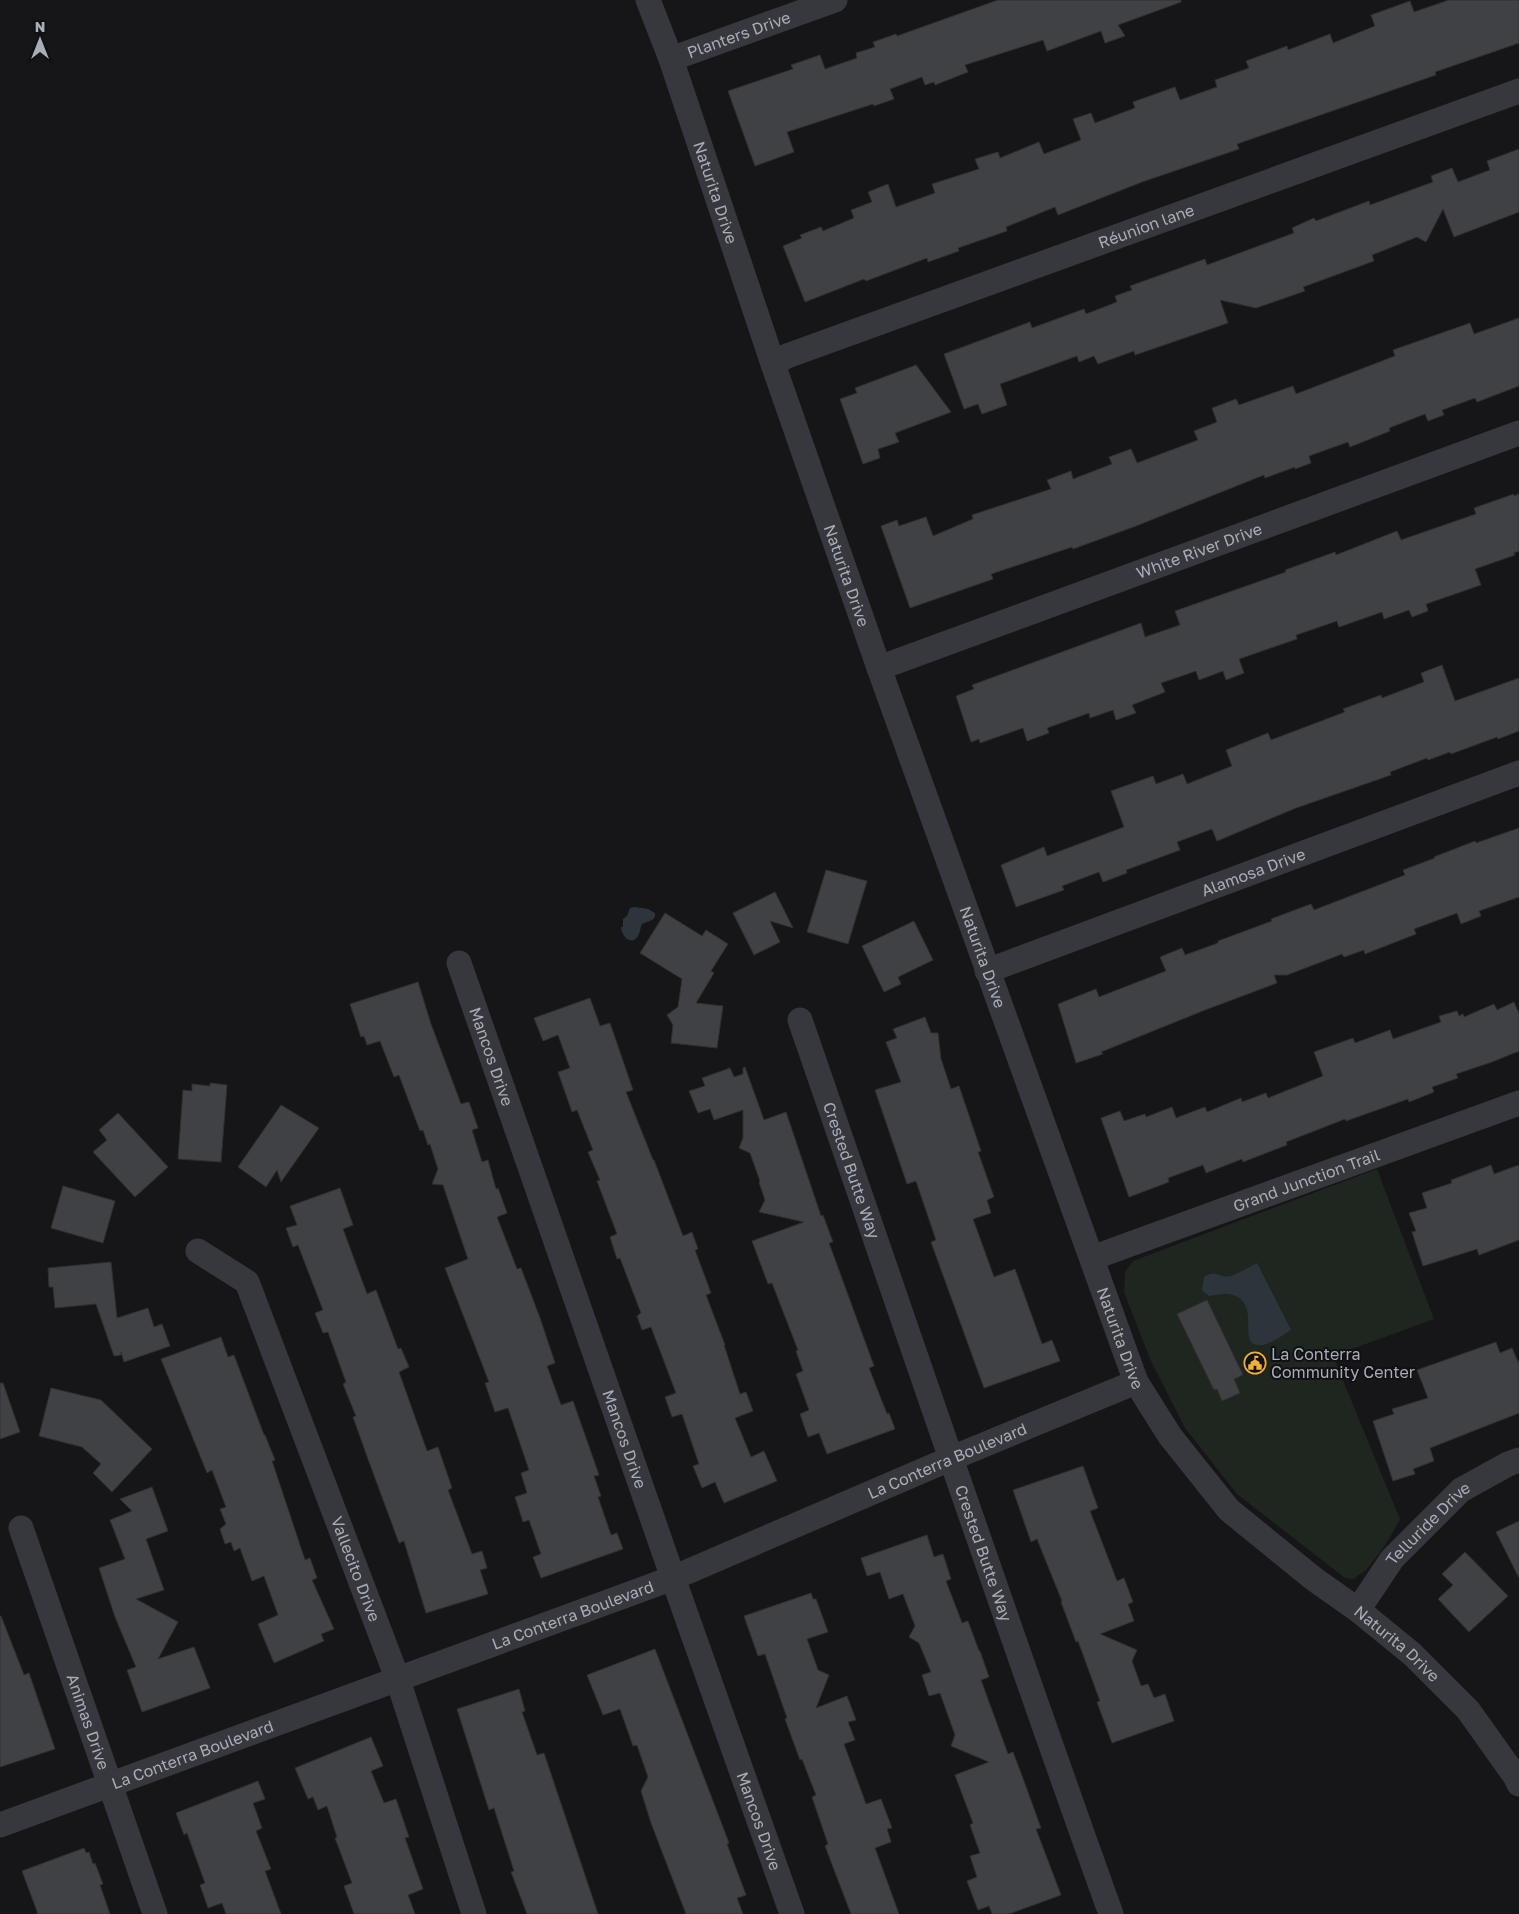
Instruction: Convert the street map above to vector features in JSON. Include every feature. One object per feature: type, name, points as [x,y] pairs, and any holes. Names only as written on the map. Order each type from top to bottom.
[{"type":"street","name":"Naturita Drive","points":[[648,0],[671,59],[879,668],[1136,1382],[1170,1436],[1229,1510],[1314,1579],[1358,1610],[1412,1654],[1468,1710],[1518,1779]]},
{"type":"street","name":"Planters Drive","points":[[671,59],[835,0]]},
{"type":"street","name":"Réunion lane","points":[[774,364],[788,356],[1519,91]]},
{"type":"street","name":"White River Drive","points":[[879,668],[1519,433]]},
{"type":"street","name":"Alamosa Drive","points":[[987,971],[1519,772]]},
{"type":"street","name":"Mancos Drive","points":[[459,963],[792,1914]]},
{"type":"street","name":"Crested Butte Way","points":[[800,1020],[1110,1914]]},
{"type":"street","name":"Grand Junction Trail","points":[[1092,1258],[1519,1103]]},
{"type":"street","name":"Vallecito Drive","points":[[198,1251],[248,1282],[398,1680],[474,1914]]},
{"type":"street","name":"La Conterra Boulevard","points":[[0,1825],[673,1578],[952,1458],[1136,1382]]},
{"type":"street","name":"Telluride Drive","points":[[1358,1610],[1392,1559],[1461,1490],[1508,1464],[1519,1460]]},
{"type":"street","name":"Animas Drive","points":[[20,1528],[155,1914]]},
{"type":"shaded area","points":[[630,908],[648,909],[655,913],[655,917],[642,924],[638,936],[630,940],[627,939],[621,927],[623,927],[623,919],[627,916]]},
{"type":"shaded area","points":[[1377,1169],[1434,1319],[1333,1356],[1400,1519],[1376,1558],[1366,1570],[1354,1579],[1345,1578],[1237,1494],[1185,1428],[1150,1359],[1124,1292],[1125,1272],[1133,1261]]},
{"type":"shaded area","points":[[1257,1263],[1291,1330],[1274,1341],[1263,1345],[1254,1344],[1250,1340],[1246,1305],[1240,1298],[1229,1294],[1209,1296],[1202,1290],[1204,1277],[1208,1275],[1215,1274],[1227,1277]]},
{"type":"building","points":[[998,0],[1181,0],[1181,2],[1118,25],[1125,36],[1105,43],[1101,31],[1047,51],[1043,40],[965,65],[968,72],[935,85],[934,82],[925,85],[922,77],[890,89],[894,99],[787,132],[794,152],[755,166],[728,91],[793,69],[791,65],[820,55],[825,69],[857,58],[856,53],[875,47],[873,42],[896,34],[897,36]]},
{"type":"building","points":[[1449,0],[1519,0],[1519,43],[1435,72],[1436,75],[1237,144],[1239,149],[1142,182],[1058,215],[1055,207],[1006,227],[1007,231],[958,248],[959,251],[928,262],[927,258],[866,281],[864,279],[805,302],[783,246],[802,238],[800,235],[821,227],[823,231],[854,218],[851,210],[872,202],[868,192],[888,184],[896,207],[935,193],[932,184],[979,169],[975,159],[998,152],[1000,158],[1039,142],[1044,154],[1081,140],[1073,119],[1091,113],[1095,123],[1135,108],[1133,102],[1175,87],[1180,100],[1217,87],[1215,80],[1249,68],[1246,61],[1287,46],[1288,50],[1330,34],[1333,43],[1375,26],[1371,15],[1410,1],[1414,12]]},
{"type":"building","points":[[1519,149],[1519,212],[1454,237],[1443,209],[1426,242],[1417,237],[1372,255],[1374,261],[1303,287],[1305,291],[1256,308],[1220,300],[1228,323],[1135,355],[1134,351],[1098,364],[1094,356],[1079,362],[1077,356],[1000,384],[1007,405],[982,414],[978,404],[964,409],[944,354],[1030,322],[1032,328],[1084,309],[1086,314],[1117,302],[1115,296],[1132,290],[1130,286],[1205,259],[1207,265],[1294,233],[1292,228],[1314,218],[1316,221],[1369,201],[1370,205],[1433,182],[1431,176],[1452,168],[1458,182],[1490,170],[1487,161]]},
{"type":"building","points":[[1519,318],[1519,386],[1477,402],[1475,398],[1442,410],[1444,415],[1428,421],[1425,414],[1389,428],[1390,431],[1350,447],[1348,442],[1309,456],[1311,463],[1265,478],[1264,475],[1073,549],[1072,547],[991,574],[993,579],[910,608],[881,526],[897,520],[899,526],[926,517],[933,536],[973,519],[972,515],[1051,489],[1047,480],[1071,471],[1073,479],[1112,464],[1109,457],[1131,449],[1137,463],[1198,440],[1194,431],[1217,422],[1212,408],[1236,399],[1239,405],[1293,386],[1296,394],[1395,356],[1393,350],[1470,323],[1474,334]]},
{"type":"building","points":[[916,365],[951,412],[895,433],[899,442],[878,449],[880,458],[863,464],[840,399],[857,393],[855,388]]},
{"type":"building","points":[[1514,494],[1514,496],[1519,494],[1519,551],[1514,553],[1515,555],[1475,569],[1481,585],[1426,604],[1428,611],[1412,617],[1409,610],[1384,619],[1382,612],[1339,627],[1337,621],[1296,635],[1297,639],[1239,659],[1244,673],[1226,680],[1223,671],[1199,680],[1196,671],[1161,683],[1165,692],[1132,705],[1136,713],[1116,720],[1113,710],[1090,718],[1089,713],[1047,728],[1049,733],[1027,741],[1023,728],[980,743],[979,739],[971,742],[956,696],[974,689],[972,685],[1141,623],[1145,637],[1180,625],[1175,611],[1286,572],[1285,570],[1335,552],[1336,555],[1397,531],[1401,540],[1476,514],[1474,508]]},
{"type":"building","points":[[1442,665],[1455,701],[1519,678],[1519,731],[1451,754],[1450,752],[1428,760],[1427,758],[1390,772],[1391,775],[1296,808],[1217,841],[1212,829],[1177,842],[1180,850],[1126,870],[1127,873],[1103,882],[1099,872],[1062,886],[1064,890],[1016,907],[1001,865],[1044,847],[1047,856],[1124,827],[1111,791],[1153,776],[1156,784],[1183,774],[1187,784],[1232,766],[1226,750],[1268,733],[1271,740],[1345,712],[1343,709],[1381,695],[1382,698],[1424,682],[1421,673]]},
{"type":"building","points":[[1519,828],[1519,897],[1479,911],[1481,916],[1461,924],[1457,913],[1414,929],[1416,934],[1365,954],[1364,950],[1344,957],[1342,954],[1287,975],[1274,975],[1277,983],[1101,1052],[1103,1054],[1076,1063],[1058,1004],[1096,989],[1099,997],[1166,971],[1160,957],[1182,948],[1185,955],[1311,904],[1314,910],[1405,875],[1403,870],[1434,857],[1475,841],[1476,843]]},
{"type":"building","points":[[826,870],[867,881],[848,944],[807,932]]},
{"type":"building","points":[[775,892],[793,928],[770,921],[780,942],[754,955],[733,913]]},
{"type":"building","points":[[665,913],[702,936],[706,930],[728,944],[711,971],[714,973],[696,1003],[723,1006],[717,1048],[671,1043],[673,1025],[667,1015],[678,1007],[682,979],[640,953]]},
{"type":"building","points":[[914,921],[933,960],[898,977],[901,984],[884,992],[862,946]]},
{"type":"building","points":[[418,982],[431,1024],[461,1104],[469,1102],[478,1128],[472,1130],[482,1162],[488,1160],[496,1189],[498,1188],[507,1213],[497,1217],[517,1269],[521,1268],[540,1318],[555,1363],[547,1366],[561,1405],[573,1401],[599,1475],[594,1476],[601,1496],[598,1497],[611,1535],[617,1533],[623,1549],[541,1578],[533,1557],[541,1554],[529,1520],[523,1522],[515,1497],[527,1493],[521,1473],[529,1470],[508,1408],[495,1412],[485,1383],[489,1382],[445,1268],[468,1259],[443,1185],[432,1184],[438,1169],[430,1144],[428,1145],[423,1130],[420,1131],[399,1075],[394,1077],[380,1041],[367,1045],[364,1036],[361,1037],[350,1004]]},
{"type":"building","points":[[590,998],[600,1026],[610,1023],[633,1090],[626,1092],[683,1236],[692,1232],[698,1249],[695,1250],[711,1293],[706,1295],[725,1345],[740,1394],[746,1392],[753,1411],[735,1418],[751,1457],[764,1451],[777,1481],[724,1503],[715,1482],[702,1488],[693,1466],[699,1464],[682,1414],[672,1417],[665,1397],[676,1393],[651,1327],[642,1330],[637,1316],[641,1313],[620,1258],[617,1259],[610,1237],[617,1234],[597,1181],[600,1180],[588,1152],[593,1150],[577,1110],[572,1112],[558,1072],[570,1068],[558,1035],[543,1041],[534,1018]]},
{"type":"building","points":[[1514,1002],[1519,1014],[1519,1051],[1456,1074],[1458,1078],[1432,1087],[1434,1092],[1409,1102],[1408,1099],[1346,1121],[1345,1119],[1286,1142],[1287,1145],[1243,1162],[1242,1159],[1206,1173],[1203,1165],[1168,1178],[1169,1182],[1129,1197],[1101,1118],[1120,1111],[1124,1121],[1145,1114],[1146,1117],[1172,1107],[1176,1118],[1205,1107],[1207,1112],[1241,1098],[1242,1102],[1266,1093],[1268,1098],[1323,1076],[1314,1052],[1353,1038],[1355,1043],[1390,1030],[1393,1039],[1441,1022],[1439,1016],[1457,1011],[1459,1016],[1463,1014],[1464,1017],[1494,1004],[1497,1010]]},
{"type":"building","points":[[925,1017],[931,1033],[938,1033],[941,1059],[951,1089],[959,1086],[981,1151],[978,1152],[994,1197],[987,1200],[991,1213],[973,1219],[994,1277],[1015,1269],[1042,1344],[1052,1340],[1060,1361],[984,1388],[931,1242],[936,1240],[916,1181],[907,1184],[875,1090],[901,1082],[886,1042],[897,1038],[893,1029]]},
{"type":"building","points":[[745,1067],[764,1120],[786,1112],[821,1216],[823,1215],[833,1242],[829,1243],[874,1366],[869,1368],[895,1429],[827,1454],[819,1433],[808,1437],[800,1414],[809,1410],[796,1374],[803,1371],[796,1351],[798,1350],[772,1283],[768,1284],[752,1241],[804,1222],[759,1212],[765,1200],[760,1181],[750,1153],[739,1148],[743,1138],[743,1110],[714,1120],[710,1109],[698,1113],[689,1091],[705,1086],[702,1078],[730,1068],[734,1077],[743,1074],[743,1068]]},
{"type":"building","points":[[210,1083],[227,1085],[221,1162],[178,1159],[183,1090],[192,1091],[192,1084],[210,1086]]},
{"type":"building","points":[[281,1105],[319,1128],[281,1182],[277,1170],[266,1187],[238,1167]]},
{"type":"building","points":[[118,1113],[168,1167],[135,1197],[93,1152],[107,1140],[99,1130]]},
{"type":"building","points":[[1491,1165],[1494,1174],[1519,1165],[1519,1240],[1479,1255],[1477,1249],[1423,1266],[1412,1232],[1416,1231],[1409,1213],[1427,1208],[1422,1193],[1452,1183],[1451,1180]]},
{"type":"building","points":[[63,1186],[115,1201],[103,1243],[51,1228]]},
{"type":"building","points":[[340,1188],[353,1225],[343,1229],[367,1294],[376,1290],[398,1349],[401,1348],[409,1367],[399,1372],[427,1451],[438,1447],[452,1488],[448,1490],[472,1554],[482,1551],[487,1568],[480,1570],[488,1594],[426,1613],[404,1541],[399,1543],[353,1417],[356,1416],[343,1384],[346,1382],[328,1332],[323,1333],[315,1313],[323,1310],[298,1245],[293,1247],[286,1228],[297,1225],[290,1206]]},
{"type":"building","points":[[111,1262],[117,1318],[148,1308],[154,1327],[162,1324],[170,1346],[124,1362],[121,1352],[121,1355],[114,1356],[96,1304],[55,1308],[53,1287],[49,1287],[48,1268]]},
{"type":"building","points":[[1207,1300],[1243,1375],[1234,1379],[1240,1393],[1222,1401],[1217,1389],[1214,1390],[1177,1314]]},
{"type":"building","points":[[221,1337],[228,1357],[234,1355],[275,1460],[272,1461],[305,1560],[310,1558],[317,1578],[312,1580],[334,1629],[321,1634],[324,1641],[274,1663],[258,1624],[278,1615],[264,1576],[252,1581],[240,1548],[234,1551],[231,1542],[225,1544],[220,1529],[226,1524],[220,1509],[226,1507],[212,1470],[207,1473],[161,1359]]},
{"type":"building","points":[[1496,1342],[1500,1353],[1512,1348],[1519,1364],[1519,1413],[1430,1448],[1434,1461],[1413,1469],[1415,1474],[1393,1481],[1373,1421],[1394,1414],[1392,1409],[1428,1398],[1417,1370]]},
{"type":"building","points":[[0,1383],[3,1383],[20,1432],[0,1439]]},
{"type":"building","points":[[51,1388],[101,1400],[152,1449],[112,1492],[93,1473],[101,1464],[82,1447],[39,1436]]},
{"type":"building","points":[[1083,1466],[1098,1508],[1090,1511],[1117,1581],[1124,1578],[1133,1602],[1128,1604],[1134,1621],[1100,1634],[1137,1650],[1132,1661],[1141,1686],[1148,1684],[1154,1698],[1165,1694],[1174,1721],[1112,1743],[1097,1702],[1100,1701],[1078,1641],[1076,1642],[1037,1539],[1031,1542],[1013,1490]]},
{"type":"building","points":[[152,1487],[168,1531],[146,1539],[164,1590],[136,1599],[178,1622],[158,1659],[194,1647],[210,1688],[142,1712],[127,1670],[136,1667],[115,1617],[99,1568],[125,1559],[110,1520],[132,1511],[120,1499]]},
{"type":"building","points":[[1519,1521],[1519,1578],[1496,1532]]},
{"type":"building","points":[[927,1535],[934,1557],[943,1554],[951,1579],[946,1581],[962,1623],[968,1621],[980,1651],[989,1677],[981,1680],[1008,1754],[1013,1752],[1021,1773],[1041,1828],[1036,1829],[1061,1895],[1009,1914],[992,1914],[989,1906],[978,1910],[967,1881],[977,1877],[970,1856],[980,1853],[970,1825],[973,1823],[955,1775],[989,1762],[951,1746],[955,1735],[940,1693],[929,1696],[922,1675],[931,1672],[919,1643],[909,1637],[915,1626],[903,1594],[889,1599],[880,1572],[867,1576],[861,1558]]},
{"type":"building","points":[[1465,1552],[1508,1596],[1469,1632],[1438,1599],[1453,1585],[1442,1574]]},
{"type":"building","points":[[811,1593],[813,1599],[816,1599],[828,1632],[807,1639],[818,1670],[829,1675],[816,1708],[847,1696],[856,1720],[848,1722],[855,1740],[844,1744],[866,1804],[881,1799],[892,1828],[887,1829],[891,1842],[875,1848],[899,1914],[851,1914],[825,1846],[828,1844],[812,1797],[816,1795],[802,1759],[800,1760],[785,1719],[787,1718],[765,1654],[758,1656],[744,1616]]},
{"type":"building","points":[[0,1616],[24,1675],[29,1673],[55,1749],[0,1767]]},
{"type":"building","points":[[655,1649],[729,1843],[727,1844],[746,1895],[737,1898],[743,1914],[686,1914],[651,1823],[641,1791],[648,1777],[637,1745],[633,1746],[620,1709],[603,1715],[587,1675]]},
{"type":"building","points":[[519,1689],[525,1711],[522,1712],[537,1755],[544,1753],[598,1914],[527,1914],[511,1872],[514,1871],[494,1808],[489,1810],[457,1709]]},
{"type":"building","points":[[371,1737],[383,1766],[371,1771],[384,1803],[396,1799],[409,1837],[405,1838],[423,1889],[408,1895],[415,1914],[354,1914],[344,1886],[352,1883],[335,1838],[337,1837],[327,1806],[318,1810],[313,1797],[308,1799],[295,1768]]},
{"type":"building","points":[[258,1781],[265,1799],[253,1803],[262,1828],[256,1831],[271,1869],[265,1871],[281,1914],[226,1914],[222,1903],[208,1908],[200,1885],[205,1883],[187,1833],[184,1835],[176,1813]]},
{"type":"building","points":[[84,1848],[86,1853],[89,1852],[93,1864],[95,1863],[103,1884],[100,1885],[110,1914],[38,1914],[22,1871]]},
{"type":"place","name":"La Conterra Community Center","points":[[1255,1363]]}]
